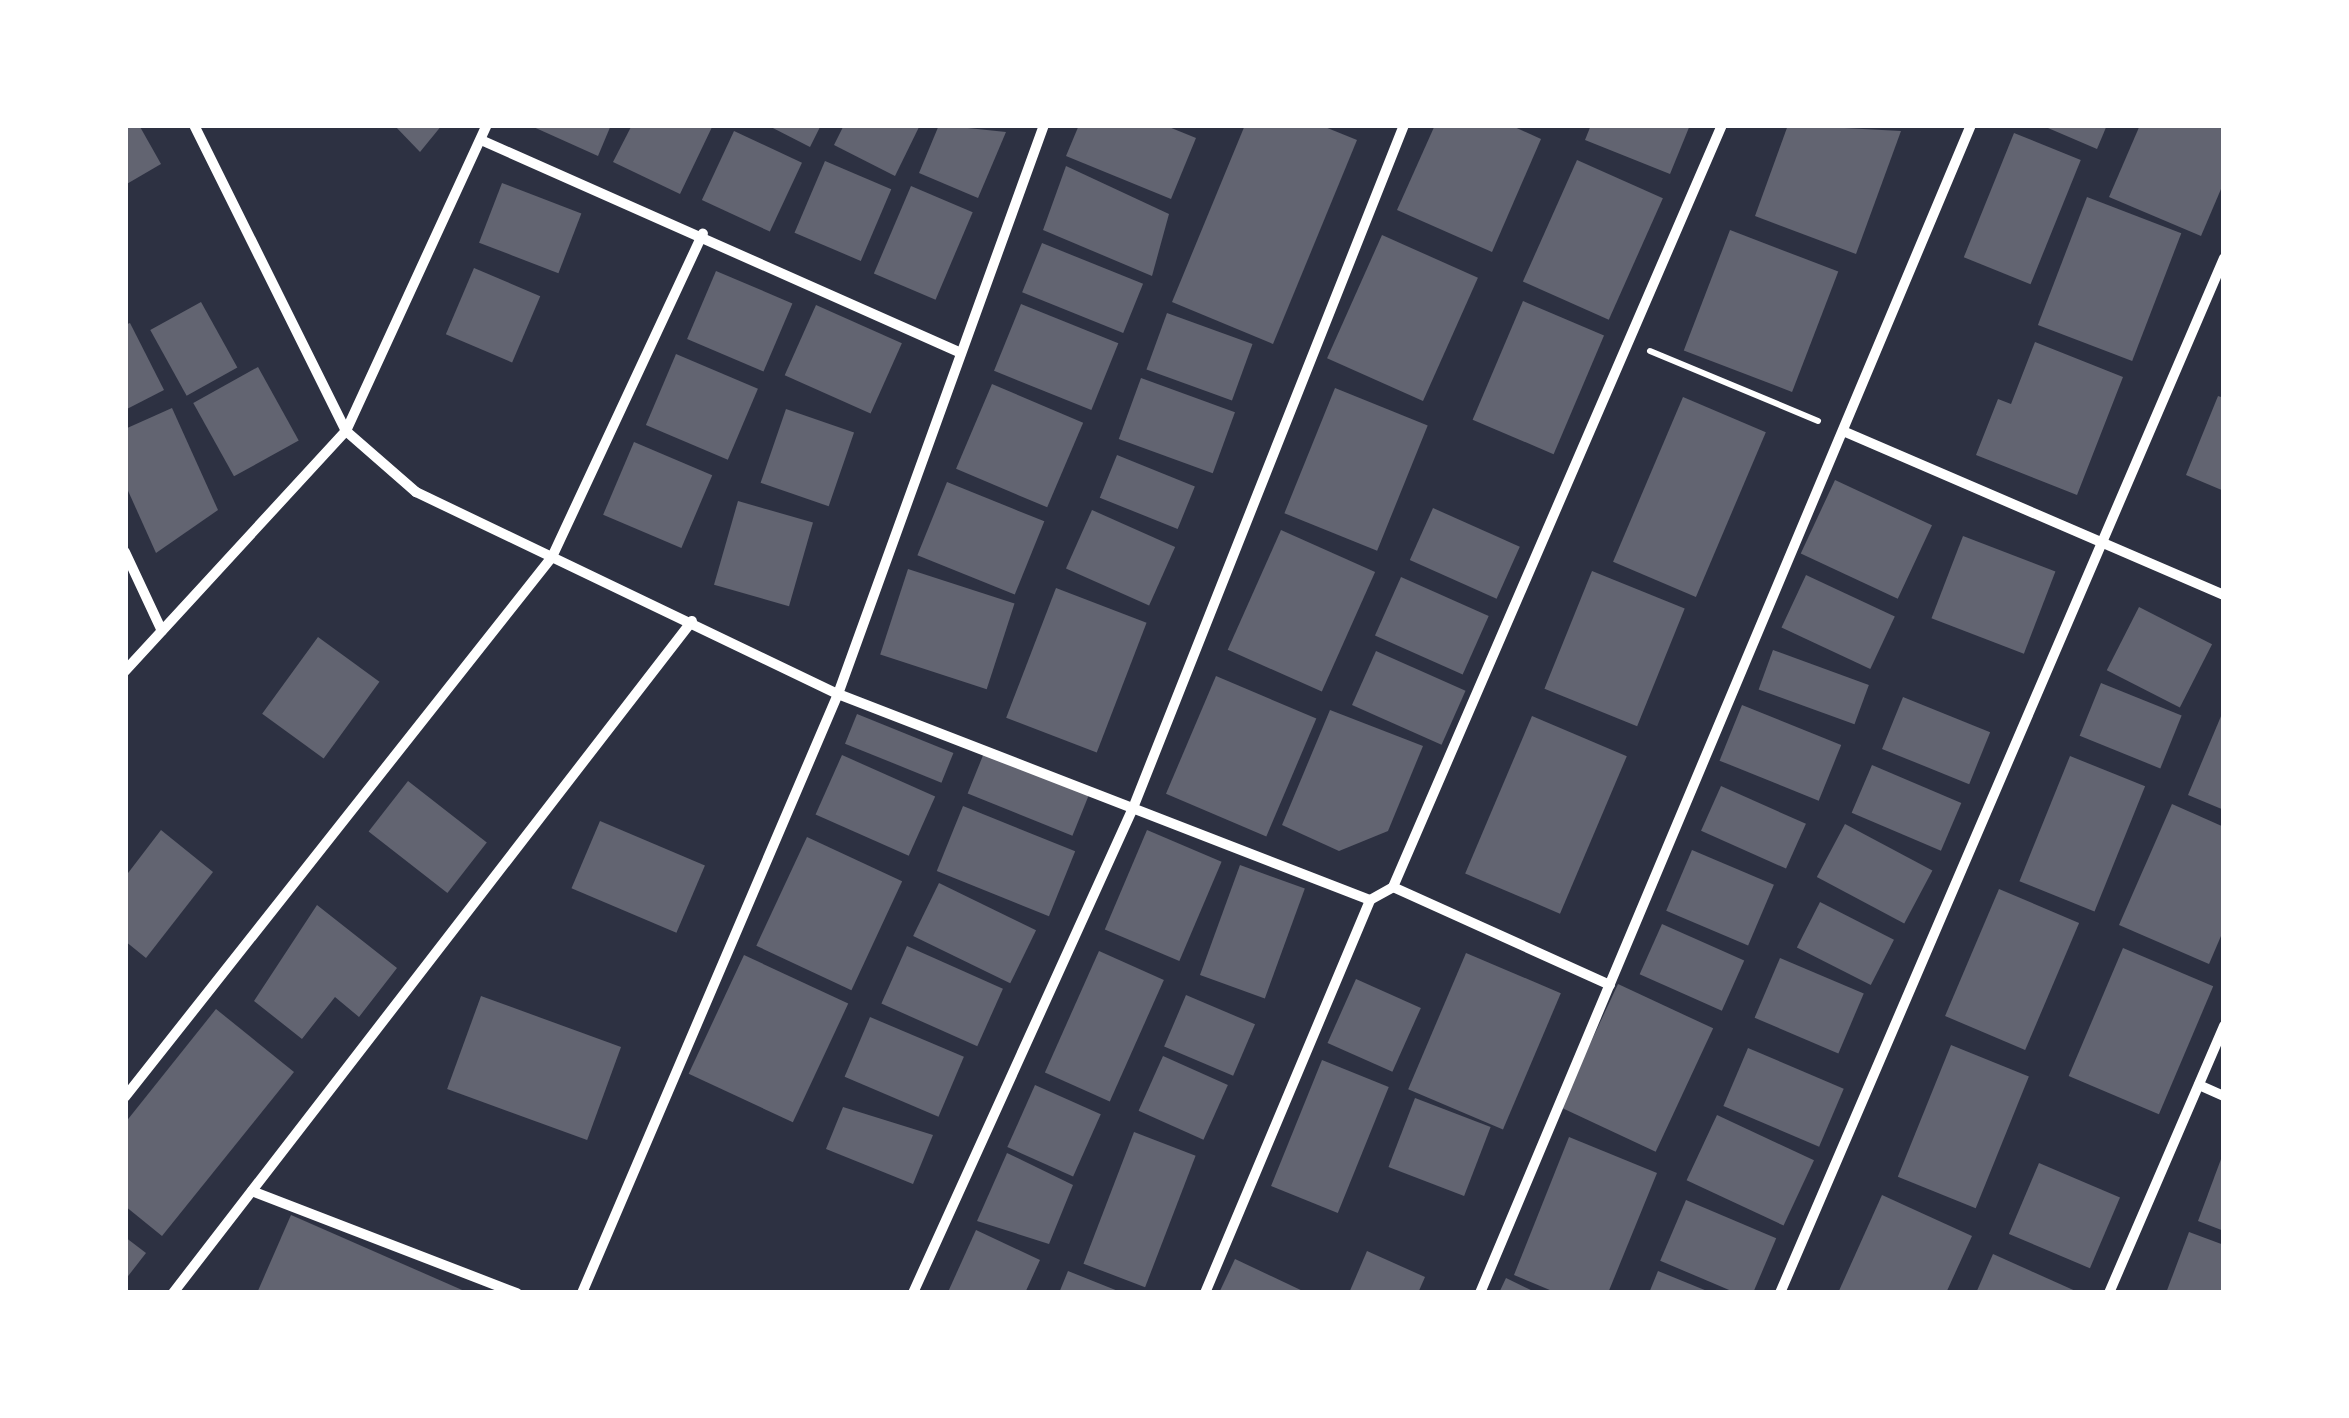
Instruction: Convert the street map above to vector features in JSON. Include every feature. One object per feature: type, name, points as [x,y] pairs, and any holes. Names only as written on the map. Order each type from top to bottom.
[{"type":"street","points":[[194,125],[346,430],[416,492],[838,694],[1370,900]]},
{"type":"street","points":[[125,671],[346,430],[487,125]]},
{"type":"street","points":[[582,1293],[838,694],[1044,125]]},
{"type":"street","points":[[914,1293],[1133,808],[1404,125]]},
{"type":"street","points":[[1204,1293],[1370,900],[1393,888],[1634,344],[1722,125]]},
{"type":"street","points":[[1480,1293],[1971,125]]},
{"type":"street","points":[[481,140],[703,233],[959,352]]},
{"type":"street","points":[[125,1096],[552,556],[703,233]]},
{"type":"street","points":[[1780,1293],[2224,258]]},
{"type":"street","points":[[1843,431],[2224,595]]},
{"type":"street","points":[[125,552],[162,631]]},
{"type":"street","points":[[173,1293],[692,621]]},
{"type":"street","points":[[1393,888],[1610,985]]},
{"type":"street","points":[[2108,1293],[2224,1026]]},
{"type":"street","points":[[2199,1085],[2224,1096]]},
{"type":"street","points":[[252,1191],[517,1293]]},
{"type":"path","points":[[1634,344],[1843,431]]},
{"type":"building","points":[[125,125],[139,125],[161,164],[125,185]]},
{"type":"building","points":[[394,125],[442,125],[420,152]]},
{"type":"building","points":[[529,125],[611,125],[598,156]]},
{"type":"building","points":[[632,125],[713,125],[680,194],[613,162]]},
{"type":"building","points":[[767,125],[821,125],[810,147]]},
{"type":"building","points":[[844,125],[920,125],[895,176],[834,145]]},
{"type":"building","points":[[939,125],[1006,132],[978,198],[919,173]]},
{"type":"building","points":[[1079,125],[1164,125],[1196,138],[1171,199],[1066,156]]},
{"type":"building","points":[[1245,125],[1320,125],[1357,140],[1273,344],[1172,302]]},
{"type":"building","points":[[1435,125],[1510,125],[1541,139],[1492,252],[1397,210]]},
{"type":"building","points":[[1591,125],[1690,125],[1670,174],[1585,140]]},
{"type":"building","points":[[1788,125],[1901,131],[1856,254],[1755,216]]},
{"type":"building","points":[[2041,125],[2107,125],[2097,149]]},
{"type":"building","points":[[2140,125],[2224,125],[2224,182],[2201,236],[2109,197]]},
{"type":"building","points":[[734,131],[802,163],[770,232],[702,200]]},
{"type":"building","points":[[2014,133],[2081,160],[2031,284],[1964,257]]},
{"type":"building","points":[[1577,160],[1663,198],[1609,320],[1523,282]]},
{"type":"building","points":[[825,161],[891,189],[861,261],[795,233]]},
{"type":"building","points":[[1066,166],[1169,214],[1152,276],[1043,230]]},
{"type":"building","points":[[502,183],[581,213],[558,273],[479,243]]},
{"type":"building","points":[[911,186],[973,212],[936,300],[874,273]]},
{"type":"building","points":[[2087,197],[2181,233],[2132,361],[2038,325]]},
{"type":"building","points":[[1730,230],[1838,272],[1792,392],[1684,350]]},
{"type":"building","points":[[1382,235],[1478,278],[1423,401],[1327,358]]},
{"type":"building","points":[[1042,243],[1143,284],[1123,333],[1022,292]]},
{"type":"building","points":[[474,268],[540,296],[512,362],[446,334]]},
{"type":"building","points":[[716,271],[792,303],[763,372],[687,339]]},
{"type":"building","points":[[1523,301],[1604,335],[1554,454],[1473,420]]},
{"type":"building","points":[[201,302],[237,368],[187,396],[150,330]]},
{"type":"building","points":[[1021,304],[1118,343],[1091,410],[994,371]]},
{"type":"building","points":[[816,305],[902,343],[871,414],[785,375]]},
{"type":"building","points":[[1167,313],[1253,344],[1232,401],[1146,369]]},
{"type":"building","points":[[130,323],[164,390],[125,410],[125,325]]},
{"type":"building","points":[[2035,342],[2123,377],[2077,495],[1976,455],[1998,399],[2011,404]]},
{"type":"building","points":[[676,354],[758,389],[728,460],[646,425]]},
{"type":"building","points":[[258,367],[299,440],[234,476],[193,403]]},
{"type":"building","points":[[1141,378],[1235,412],[1213,473],[1119,439]]},
{"type":"building","points":[[992,384],[1083,423],[1047,507],[956,469]]},
{"type":"building","points":[[1335,388],[1428,425],[1377,551],[1284,513]]},
{"type":"building","points":[[2218,396],[2224,398],[2224,491],[2186,475]]},
{"type":"building","points":[[1683,397],[1766,432],[1696,597],[1613,562]]},
{"type":"building","points":[[172,408],[218,510],[156,553],[125,484],[125,429]]},
{"type":"building","points":[[786,409],[854,432],[829,506],[761,483]]},
{"type":"building","points":[[634,442],[712,475],[681,548],[603,515]]},
{"type":"building","points":[[1117,455],[1195,486],[1178,529],[1100,498]]},
{"type":"building","points":[[1835,480],[1932,525],[1898,599],[1801,553]]},
{"type":"building","points":[[947,482],[1044,521],[1015,595],[917,555]]},
{"type":"building","points":[[738,501],[813,522],[789,606],[714,585]]},
{"type":"building","points":[[1433,508],[1520,547],[1497,599],[1410,560]]},
{"type":"building","points":[[1092,510],[1175,547],[1149,605],[1066,568]]},
{"type":"building","points":[[1281,530],[1375,572],[1322,692],[1228,650]]},
{"type":"building","points":[[1963,536],[2055,571],[2024,654],[1931,618]]},
{"type":"building","points":[[908,569],[1015,604],[987,689],[880,655]]},
{"type":"building","points":[[1592,571],[1685,608],[1637,726],[1544,689]]},
{"type":"building","points":[[1806,575],[1895,616],[1870,669],[1781,628]]},
{"type":"building","points":[[1401,577],[1489,616],[1463,675],[1375,635]]},
{"type":"building","points":[[1056,588],[1147,623],[1097,753],[1006,718]]},
{"type":"building","points":[[2139,607],[2212,644],[2180,707],[2107,670]]},
{"type":"building","points":[[318,637],[379,682],[324,759],[262,714]]},
{"type":"building","points":[[1773,650],[1869,685],[1854,724],[1759,689]]},
{"type":"building","points":[[1376,651],[1466,691],[1442,745],[1352,705]]},
{"type":"building","points":[[1216,676],[1316,719],[1266,836],[1166,794]]},
{"type":"building","points":[[2101,683],[2182,716],[2160,768],[2080,736]]},
{"type":"building","points":[[1903,697],[1990,732],[1969,784],[1882,749]]},
{"type":"building","points":[[1742,705],[1841,745],[1819,801],[1720,761]]},
{"type":"building","points":[[2224,709],[2224,810],[2188,795]]},
{"type":"building","points":[[1330,710],[1423,746],[1388,831],[1339,851],[1282,825]]},
{"type":"building","points":[[857,714],[953,753],[941,783],[845,744]]},
{"type":"building","points":[[1532,716],[1627,756],[1560,914],[1465,873]]},
{"type":"building","points":[[986,748],[1091,790],[1072,836],[968,793]]},
{"type":"building","points":[[842,755],[935,796],[909,856],[816,814]]},
{"type":"building","points":[[2070,756],[2145,786],[2095,912],[2019,881]]},
{"type":"building","points":[[1872,765],[1961,803],[1941,851],[1852,813]]},
{"type":"building","points":[[408,781],[487,843],[447,893],[369,831]]},
{"type":"building","points":[[1721,786],[1806,824],[1786,869],[1701,831]]},
{"type":"building","points":[[2172,804],[2224,827],[2224,929],[2209,964],[2119,925]]},
{"type":"building","points":[[963,806],[1075,851],[1049,916],[937,871]]},
{"type":"building","points":[[600,821],[705,866],[676,933],[571,888]]},
{"type":"building","points":[[1845,824],[1932,870],[1904,923],[1817,877]]},
{"type":"building","points":[[161,830],[213,872],[146,958],[125,941],[125,877]]},
{"type":"building","points":[[1147,830],[1222,862],[1179,961],[1105,929]]},
{"type":"building","points":[[807,837],[902,881],[851,990],[756,946]]},
{"type":"building","points":[[1692,850],[1774,885],[1748,946],[1666,911]]},
{"type":"building","points":[[1240,865],[1305,889],[1265,999],[1200,975]]},
{"type":"building","points":[[939,883],[1036,930],[1010,983],[913,936]]},
{"type":"building","points":[[1999,889],[2079,923],[2025,1050],[1945,1016]]},
{"type":"building","points":[[1820,902],[1894,940],[1871,985],[1797,947]]},
{"type":"building","points":[[317,905],[397,968],[359,1017],[335,997],[302,1039],[254,1001]]},
{"type":"building","points":[[1662,924],[1744,961],[1722,1011],[1640,974]]},
{"type":"building","points":[[907,946],[1003,989],[977,1046],[881,1004]]},
{"type":"building","points":[[2123,948],[2213,986],[2159,1114],[2069,1076]]},
{"type":"building","points":[[1099,951],[1164,980],[1110,1101],[1045,1073]]},
{"type":"building","points":[[1466,953],[1561,993],[1503,1129],[1408,1089]]},
{"type":"building","points":[[744,955],[848,1004],[793,1122],[689,1074]]},
{"type":"building","points":[[1780,958],[1864,994],[1838,1053],[1755,1018]]},
{"type":"building","points":[[1356,979],[1421,1008],[1392,1072],[1328,1043]]},
{"type":"building","points":[[1618,984],[1713,1028],[1656,1152],[1561,1107]]},
{"type":"building","points":[[1186,995],[1255,1024],[1233,1076],[1164,1047]]},
{"type":"building","points":[[481,996],[621,1047],[587,1140],[447,1089]]},
{"type":"building","points":[[216,1009],[294,1072],[162,1236],[125,1206],[125,1123]]},
{"type":"building","points":[[870,1017],[964,1057],[938,1117],[845,1077]]},
{"type":"building","points":[[1951,1045],[2029,1076],[1976,1208],[1898,1177]]},
{"type":"building","points":[[1748,1048],[1844,1089],[1819,1147],[1723,1106]]},
{"type":"building","points":[[1163,1056],[1228,1085],[1203,1140],[1139,1111]]},
{"type":"building","points":[[1322,1060],[1389,1087],[1338,1213],[1271,1186]]},
{"type":"building","points":[[1035,1085],[1101,1114],[1073,1176],[1007,1147]]},
{"type":"building","points":[[1415,1098],[1491,1127],[1464,1196],[1388,1167]]},
{"type":"building","points":[[843,1107],[933,1135],[913,1184],[826,1149]]},
{"type":"building","points":[[1717,1115],[1814,1160],[1784,1225],[1687,1180]]},
{"type":"building","points":[[1134,1132],[1196,1156],[1145,1287],[1083,1264]]},
{"type":"building","points":[[1569,1137],[1657,1173],[1608,1293],[1557,1293],[1514,1275]]},
{"type":"building","points":[[2224,1151],[2224,1231],[2198,1221]]},
{"type":"building","points":[[1007,1153],[1073,1185],[1049,1244],[977,1221]]},
{"type":"building","points":[[2039,1163],[2120,1197],[2090,1268],[2009,1234]]},
{"type":"building","points":[[1882,1195],[1972,1236],[1946,1293],[1838,1293]]},
{"type":"building","points":[[1686,1200],[1776,1238],[1753,1293],[1736,1293],[1660,1261]]},
{"type":"building","points":[[291,1215],[469,1293],[257,1293]]},
{"type":"building","points":[[976,1230],[1040,1260],[1025,1293],[948,1292]]},
{"type":"building","points":[[2189,1232],[2224,1245],[2224,1293],[2166,1293]]},
{"type":"building","points":[[125,1237],[146,1253],[125,1280]]},
{"type":"building","points":[[1367,1251],[1425,1277],[1418,1293],[1349,1293]]},
{"type":"building","points":[[1993,1254],[2080,1293],[1976,1293]]},
{"type":"building","points":[[1235,1259],[1307,1293],[1219,1293]]},
{"type":"building","points":[[1068,1271],[1123,1293],[1059,1293]]},
{"type":"building","points":[[1658,1271],[1712,1293],[1649,1293]]},
{"type":"building","points":[[1506,1278],[1537,1293],[1499,1293]]}]
